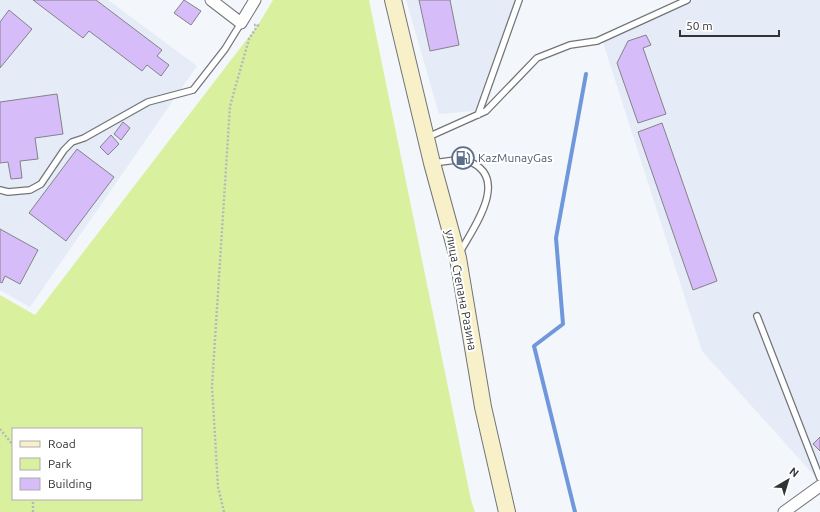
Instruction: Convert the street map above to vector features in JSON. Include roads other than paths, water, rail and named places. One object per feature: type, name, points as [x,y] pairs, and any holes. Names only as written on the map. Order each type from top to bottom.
[{"type":"main road","name":"улица Степана Разина","points":[[392,0],[432,163],[458,258],[483,407],[507,512]]},
{"type":"street","points":[[211,0],[241,23],[256,0]]},
{"type":"street","points":[[784,512],[820,486]]},
{"type":"lane","points":[[478,115],[519,0]]},
{"type":"lane","points":[[426,138],[486,111],[537,58],[570,44],[597,41],[687,0]]},
{"type":"lane","points":[[0,190],[8,192],[30,190],[41,184],[64,150],[72,142],[84,138],[148,102],[193,90],[225,49],[241,23]]},
{"type":"lane","points":[[432,163],[456,160]]},
{"type":"lane","points":[[458,258],[488,201],[489,189],[486,176],[477,164],[468,161]]},
{"type":"lane","points":[[757,316],[820,478]]},
{"type":"waterway","points":[[575,512],[534,346],[563,324],[556,238],[586,74]]},
{"type":"place","name":"KazMunayGas","points":[[463,158]]}]
